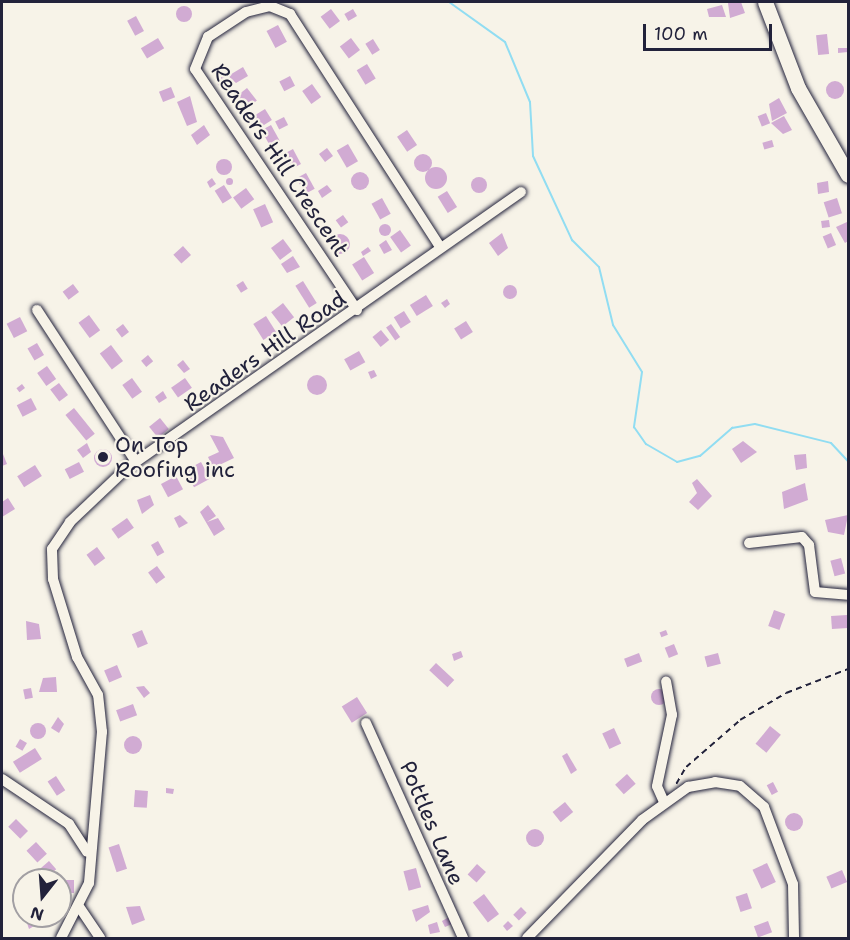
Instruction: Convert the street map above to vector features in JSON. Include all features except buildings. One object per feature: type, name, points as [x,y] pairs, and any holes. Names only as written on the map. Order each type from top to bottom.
[{"type":"street","points":[[765,2],[798,88],[849,175]]},
{"type":"street","name":"Readers Hill Crescent","points":[[357,310],[195,69],[208,38],[254,10],[270,6],[290,14],[440,247]]},
{"type":"street","name":"Readers Hill Road","points":[[61,939],[80,908],[88,883],[87,852],[102,732],[98,694],[77,657],[53,579],[52,549],[93,498],[136,462],[357,310],[440,247],[521,192]]},
{"type":"street","points":[[37,310],[136,462]]},
{"type":"street","points":[[749,543],[801,537],[809,545],[815,592],[849,595]]},
{"type":"street","points":[[664,802],[657,786],[672,715],[666,682]]},
{"type":"street","name":"Pottles Lane","points":[[366,723],[463,939]]},
{"type":"street","points":[[2,778],[69,824],[87,852]]},
{"type":"street","points":[[527,939],[642,820],[676,793],[704,782],[722,782],[740,786],[758,799],[788,862],[795,909],[794,939]]},
{"type":"street","points":[[80,908],[100,939]]},
{"type":"path","points":[[676,793],[686,767],[716,737],[765,704],[849,669]]},
{"type":"waterway","points":[[449,2],[505,42],[530,102],[533,156],[572,240],[599,267],[613,325],[642,372],[634,427],[646,444],[677,462],[700,456],[732,428],[755,424],[831,443],[848,461]]},
{"type":"place","name":"On Top Roofing inc","points":[[103,457]]}]
